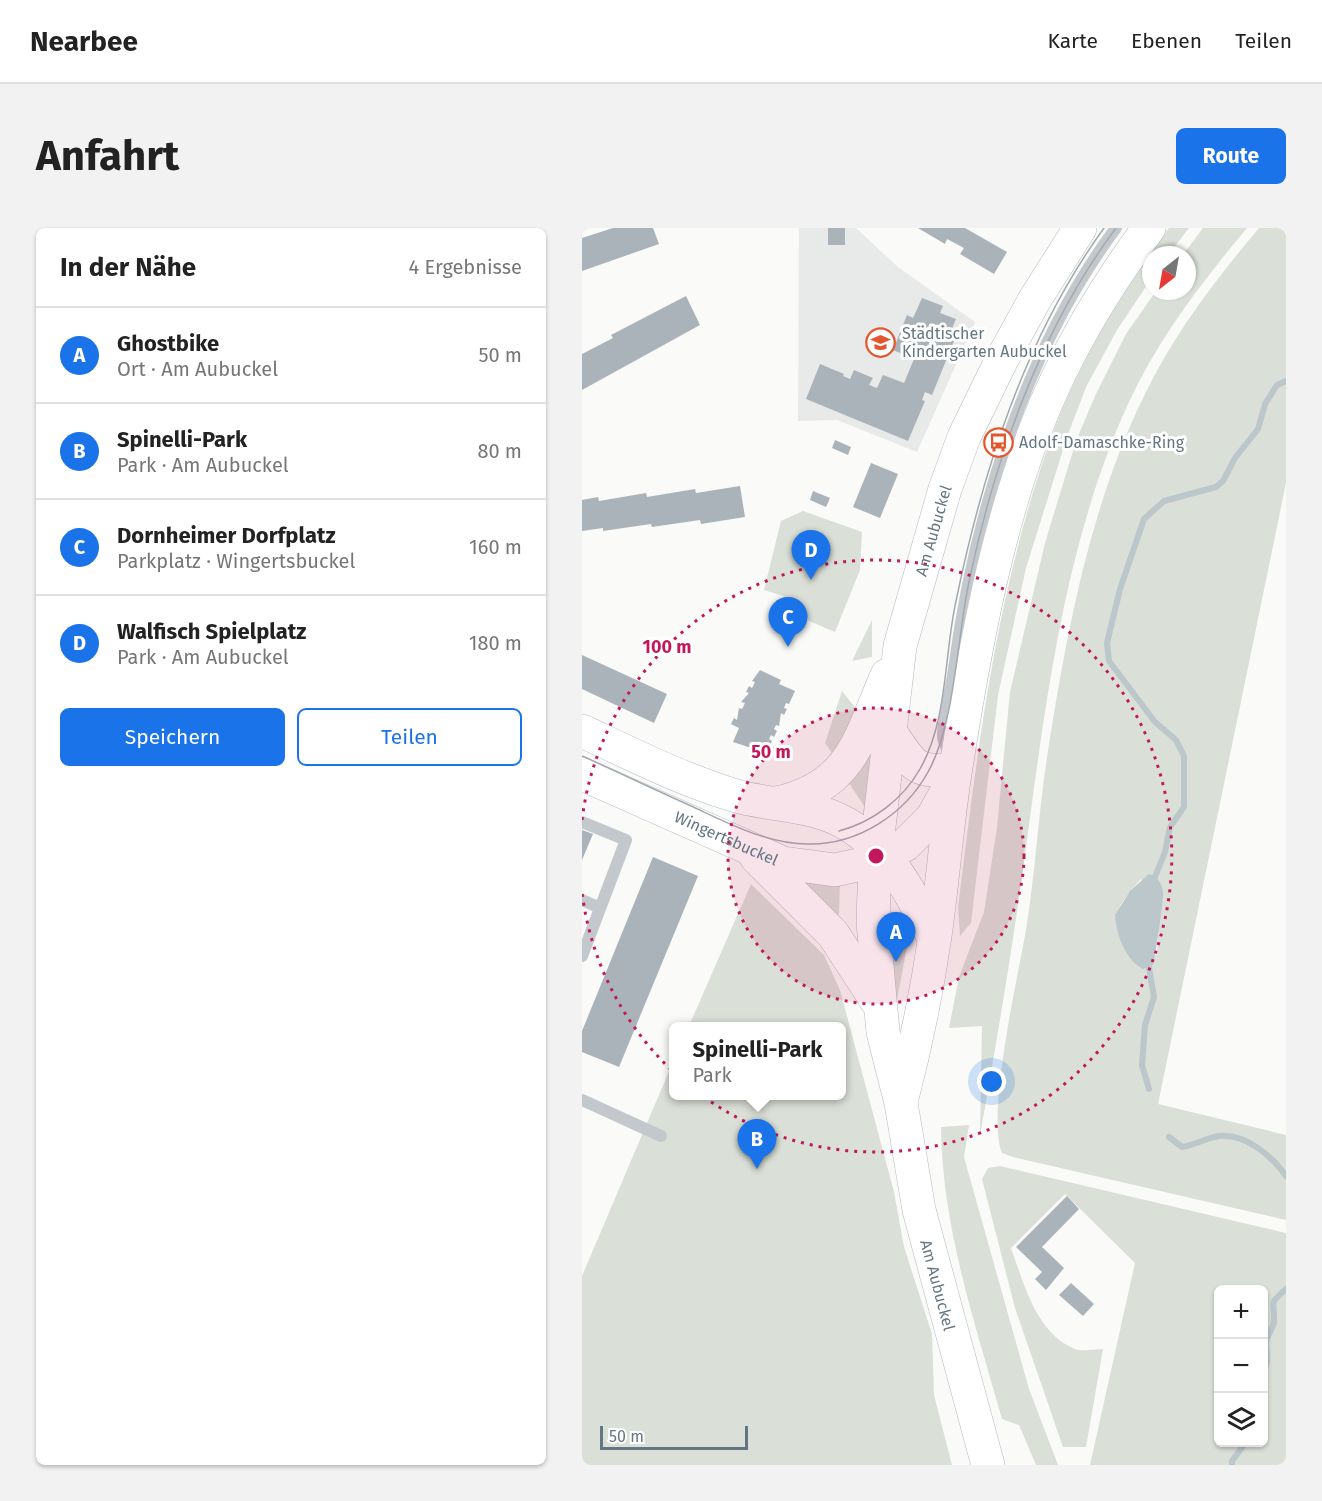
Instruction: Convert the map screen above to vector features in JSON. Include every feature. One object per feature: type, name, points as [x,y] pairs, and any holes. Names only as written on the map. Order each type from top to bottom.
[{"type":"main road","name":"Am Aubuckel","points":[[988,1465],[919,1210],[901,1103],[879,1005],[873,922],[900,646],[945,489],[964,437],[1035,298],[1080,228]]},
{"type":"main road","name":"Am Aubuckel","points":[[901,1103],[934,938],[955,769],[983,615],[1026,457],[1056,379],[1078,336],[1149,228]]},
{"type":"main road","points":[[773,803],[791,800],[816,790],[833,778],[852,758],[900,646]]},
{"type":"main road","points":[[582,731],[730,795],[823,813],[861,833],[907,887],[934,938]]},
{"type":"main road","points":[[891,733],[912,764],[920,769],[929,771],[955,769]]},
{"type":"main road","name":"Am Aubuckel","points":[[880,854],[920,832],[932,818],[947,792],[955,769]]},
{"type":"main road","name":"Wingertsbuckel","points":[[582,774],[783,863],[811,869],[835,870],[880,854]]},
{"type":"main road","points":[[748,849],[833,933],[879,1005]]},
{"type":"lane","points":[[955,769],[943,737],[968,582],[995,478],[1014,423],[1054,329],[1076,288],[1116,228]]},
{"type":"lane","points":[[582,822],[626,840],[582,956]]},
{"type":"lane","points":[[582,900],[600,908]]},
{"type":"lane","points":[[582,1100],[661,1136]]},
{"type":"shaded area","name":"Städtischer Kindergarten Aubuckel","points":[[799,228],[856,228],[898,267],[975,322],[917,452],[837,420],[798,421]]},
{"type":"shaded area","points":[[1169,228],[1189,228],[1175,246],[1156,246]]},
{"type":"shaded area","points":[[1203,228],[1247,228],[1196,293],[1196,246],[1190,246]]},
{"type":"shaded area","points":[[1259,228],[1286,228],[1286,483],[1158,1104],[1286,1135],[1286,1220],[1013,1157],[1002,1153],[998,1134],[1000,1078],[1026,930],[1053,717],[1071,622],[1094,528],[1125,437],[1156,372],[1182,329]],"holes":[[[1141,879],[1159,917],[1157,955],[1129,956],[1118,933],[1117,915],[1124,899]]]},
{"type":"shaded area","points":[[1142,266],[1142,292],[1117,330],[1086,387],[1067,437],[1026,568],[998,695],[971,923],[960,936],[958,907],[973,786],[992,667],[1017,549],[1034,490],[1064,406],[1089,352]]},
{"type":"shaded area","points":[[1150,300],[1191,300],[1153,357],[1128,404],[1104,464],[1084,526],[1068,589],[1044,718],[1013,940],[980,1136],[982,1026],[949,1028],[959,977],[984,912],[997,827],[1010,692],[1045,543],[1076,441],[1095,396],[1126,334]]},
{"type":"shaded area","points":[[803,511],[862,532],[860,570],[835,632],[809,621],[799,601],[764,590],[781,521]]},
{"type":"shaded area","points":[[872,620],[872,657],[852,661]]},
{"type":"shaded area","points":[[842,691],[857,710],[834,756],[825,743]]},
{"type":"shaded area","points":[[874,738],[870,811],[863,814],[864,806],[847,780]]},
{"type":"shaded area","points":[[1149,874],[1157,878],[1163,896],[1153,965],[1143,969],[1126,953],[1117,930],[1115,915],[1130,891]]},
{"type":"shaded area","points":[[796,876],[840,881],[839,914],[834,918]]},
{"type":"shaded area","points":[[751,884],[824,955],[840,990],[894,1192],[904,1247],[932,1334],[934,1395],[952,1465],[582,1465],[582,1276],[669,1071],[669,1100],[846,1100],[846,1022],[691,1022]]},
{"type":"shaded area","points":[[885,937],[908,941],[895,1011]]},
{"type":"shaded area","points":[[969,1125],[964,1157],[1029,1389],[1058,1465],[1036,1465],[1019,1425],[1002,1419],[971,1311],[947,1201],[941,1127]]},
{"type":"shaded area","points":[[1000,1166],[1286,1233],[1286,1465],[1090,1465],[1135,1263],[1065,1194],[1011,1248],[1033,1306],[1050,1332],[1062,1342],[1078,1350],[1103,1349],[1086,1447],[1063,1447],[1015,1308],[982,1179],[988,1168]]},
{"type":"building","points":[[613,228],[653,228],[659,244],[582,271],[582,238]]},
{"type":"building","points":[[828,228],[845,228],[845,245],[828,245]]},
{"type":"building","points":[[918,228],[965,228],[1007,252],[994,274],[960,254],[964,248],[947,239],[945,244]]},
{"type":"building","points":[[686,296],[700,325],[582,390],[582,354],[613,338],[611,335]]},
{"type":"building","points":[[922,298],[943,306],[940,313],[956,319],[948,338],[954,341],[932,395],[925,392],[922,400],[925,401],[908,441],[806,399],[820,364],[850,379],[854,370],[873,378],[869,385],[877,388],[883,375],[904,383],[914,359],[893,350],[907,315],[913,318]]},
{"type":"building","points":[[835,440],[851,447],[848,455],[832,448]]},
{"type":"building","points":[[871,463],[898,474],[880,518],[853,507]]},
{"type":"building","points":[[740,486],[745,517],[701,524],[700,520],[652,527],[651,524],[603,531],[603,528],[582,531],[582,500],[598,497],[599,501],[646,493],[647,497],[695,489],[696,493]]},
{"type":"building","points":[[813,491],[830,498],[826,507],[810,500]]},
{"type":"building","points":[[582,655],[667,694],[654,723],[582,689]]},
{"type":"building","points":[[760,670],[781,680],[779,684],[795,691],[789,704],[786,703],[784,708],[787,709],[784,715],[781,713],[779,726],[776,725],[774,729],[777,731],[774,737],[771,735],[769,739],[772,741],[769,747],[765,747],[766,753],[733,742],[739,728],[731,724],[734,718],[737,720],[739,708],[742,709],[745,703],[741,702],[749,693],[746,692],[749,686],[752,688],[755,682],[752,681]]},
{"type":"building","points":[[582,830],[593,834],[582,860]]},
{"type":"building","points":[[653,857],[698,876],[619,1067],[582,1052],[582,1031]]},
{"type":"building","points":[[1067,1196],[1079,1209],[1042,1247],[1064,1268],[1046,1290],[1035,1279],[1042,1272],[1016,1247]]},
{"type":"building","points":[[1071,1283],[1094,1304],[1083,1316],[1059,1295]]},
{"type":"waterway","points":[[1153,882],[1165,852],[1170,827],[1184,807],[1184,756],[1176,740],[1155,722],[1109,661],[1107,643],[1120,589],[1144,519],[1164,501],[1216,487],[1223,481],[1235,458],[1258,429],[1265,404],[1277,385],[1286,381]]},
{"type":"waterway","points":[[1148,962],[1154,997],[1145,1025],[1142,1065],[1149,1089]]},
{"type":"waterway","points":[[1169,1137],[1182,1147],[1219,1136],[1238,1138],[1266,1154],[1286,1176]]},
{"type":"waterway","points":[[1266,1339],[1274,1324],[1273,1303],[1286,1289]]},
{"type":"waterway","points":[[1232,1465],[1232,1461],[1242,1447]]},
{"type":"tram line","points":[[839,831],[864,822],[886,808],[913,780],[929,750],[941,709],[952,622],[967,552],[979,503],[1010,406],[1051,314],[1076,270],[1104,228]]},
{"type":"tram line","points":[[582,756],[732,825],[762,836],[792,843],[827,843],[862,833],[893,814],[907,801],[928,772],[944,730],[979,536],[1007,443],[1043,352],[1065,308],[1089,267],[1116,228]]},
{"type":"place","name":"Städtischer Kindergarten Aubuckel","points":[[881,342]]},
{"type":"place","name":"Adolf-Damaschke-Ring","points":[[998,442]]},
{"type":"place","name":"Walfisch Spielplatz","points":[[811,580]]},
{"type":"place","name":"Dornheimer Dorfplatz","points":[[788,647]]},
{"type":"place","name":"Ghostbike","points":[[896,962]]},
{"type":"place","name":"Spinelli-Park","points":[[757,1169]]}]
